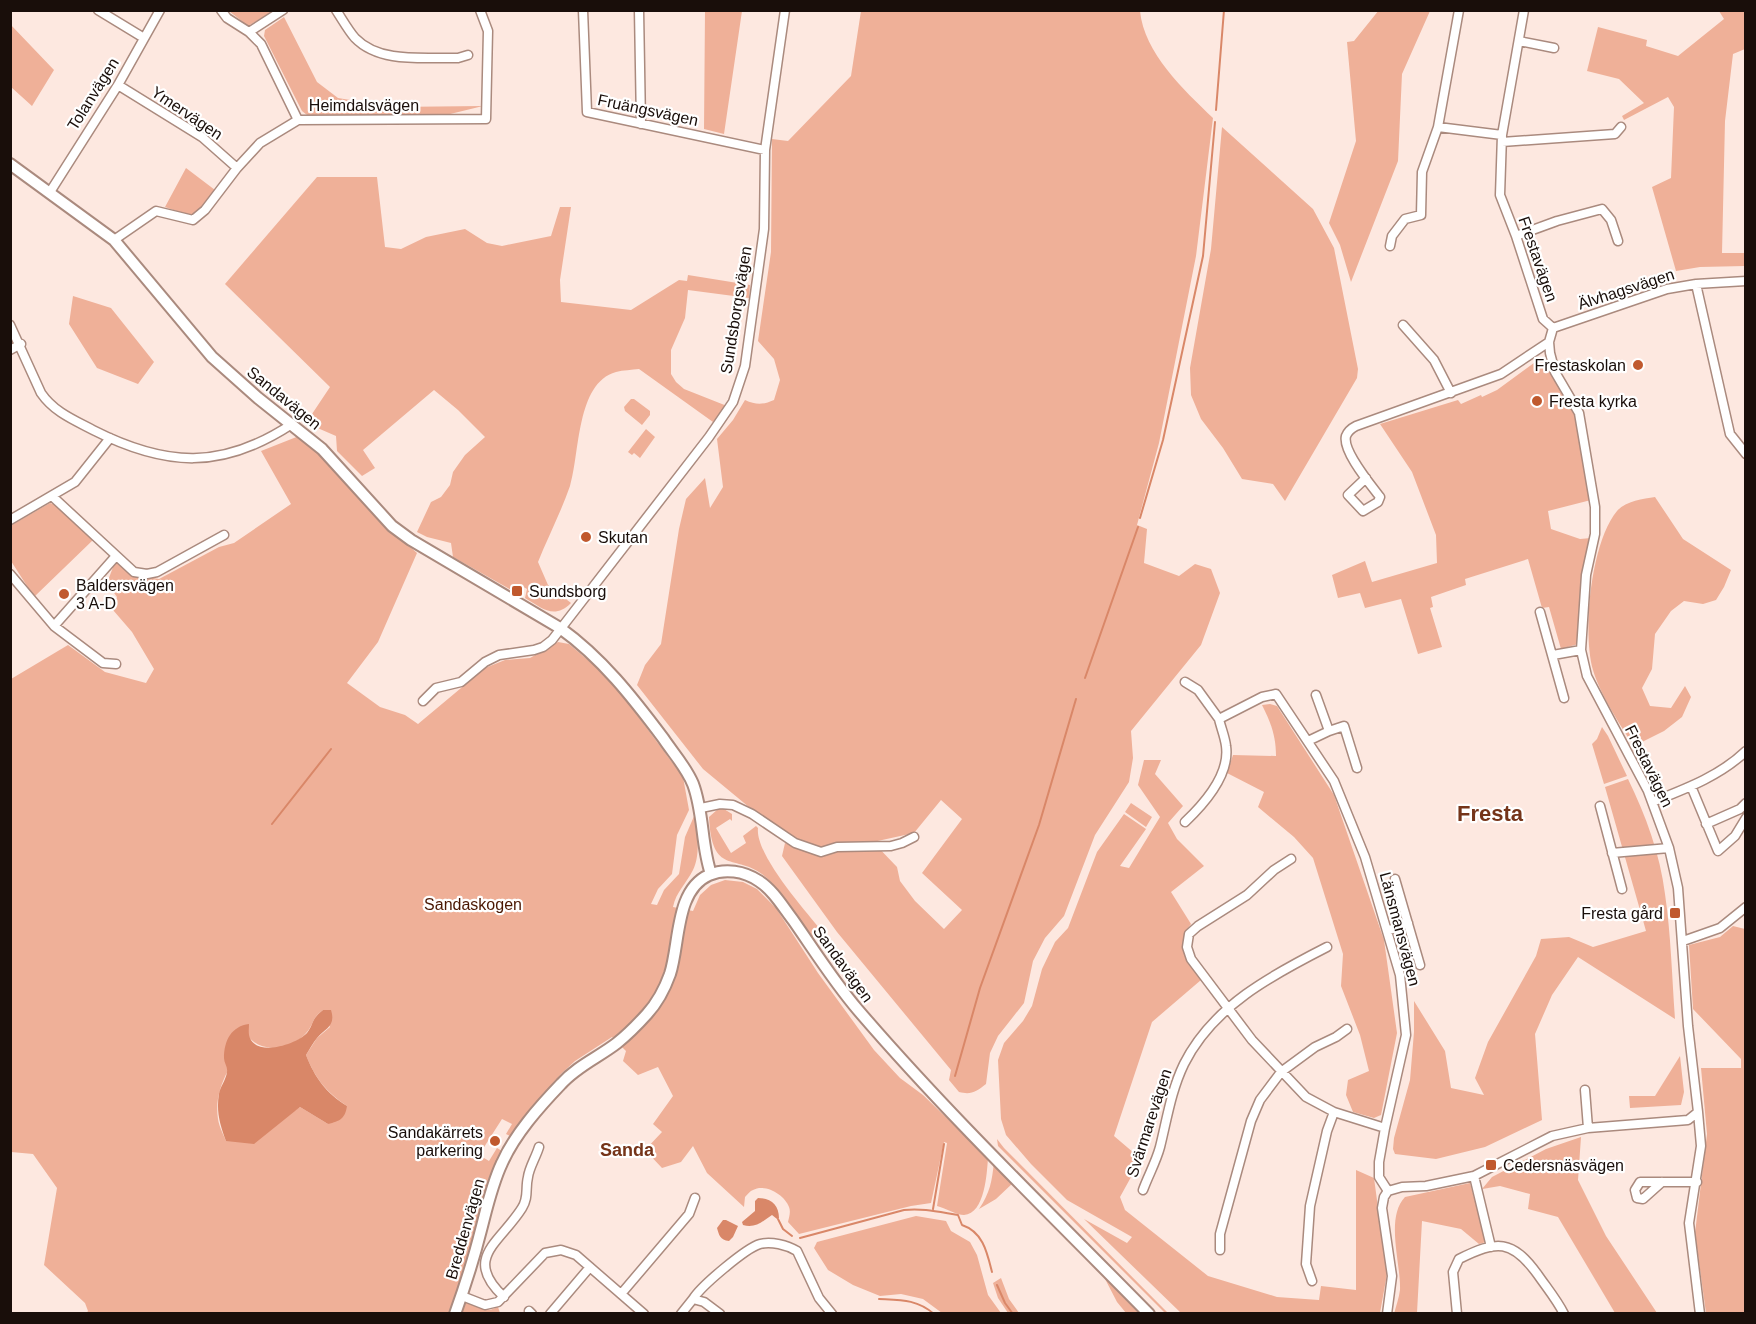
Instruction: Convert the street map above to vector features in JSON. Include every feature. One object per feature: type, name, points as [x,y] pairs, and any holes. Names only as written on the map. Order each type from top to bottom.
[{"type":"street","points":[[98,10],[144,38]]},
{"type":"street","name":"Tolanvägen","points":[[50,192],[118,85],[160,10]]},
{"type":"street","points":[[221,10],[227,18],[249,32],[261,44],[298,120]]},
{"type":"street","points":[[249,32],[283,10]]},
{"type":"street","points":[[336,10],[355,38],[373,51],[397,57],[458,58],[468,55]]},
{"type":"street","name":"Heimdalsvägen","points":[[114,240],[156,211],[193,220],[205,210],[237,168],[260,143],[298,120],[486,119],[488,31],[480,10]]},
{"type":"street","name":"Fruängsvägen","points":[[583,10],[587,112],[765,150]]},
{"type":"street","points":[[639,10],[641,124]]},
{"type":"street","name":"Sundsborgsvägen","points":[[560,628],[709,437],[733,402],[745,366],[760,262],[764,229],[765,150],[785,10]]},
{"type":"street","points":[[1390,246],[1392,236],[1405,219],[1421,215],[1422,172],[1438,127],[1459,10]]},
{"type":"street","name":"Frestavägen","points":[[1524,10],[1502,138],[1500,195],[1543,319],[1553,328],[1549,342],[1555,372],[1580,413],[1595,507],[1595,534],[1586,575],[1581,650],[1587,676],[1652,802],[1669,848],[1678,888],[1688,1026],[1701,1146],[1689,1223],[1700,1314]]},
{"type":"street","points":[[1519,40],[1554,48]]},
{"type":"street","name":"Ymervägen","points":[[118,85],[202,137],[237,168]]},
{"type":"street","points":[[1438,127],[1502,138],[1615,134],[1621,127]]},
{"type":"street","name":"Sandavägen","points":[[10,164],[114,240],[212,357],[258,398],[322,449],[392,526],[411,540],[560,628],[575,638],[605,666],[641,709],[693,783],[701,808],[707,863],[711,874],[728,870],[744,873],[760,881],[766,887],[855,1007],[902,1060],[1149,1314]]},
{"type":"street","points":[[1516,236],[1557,221],[1602,209],[1611,220],[1618,241]]},
{"type":"street","name":"Älvhagsvägen","points":[[1553,328],[1667,289],[1696,284],[1746,281]]},
{"type":"street","points":[[1696,284],[1730,434],[1746,454]]},
{"type":"street","points":[[10,325],[48,404],[110,438],[144,450],[180,459],[214,458],[250,446],[292,424]]},
{"type":"street","points":[[1403,325],[1434,360],[1451,393]]},
{"type":"street","points":[[1366,478],[1346,444],[1346,435],[1350,430],[1501,375],[1549,342]]},
{"type":"street","points":[[10,350],[21,344]]},
{"type":"street","points":[[10,520],[53,497],[75,482],[110,438]]},
{"type":"street","points":[[53,497],[134,572],[147,574],[157,572],[224,535]]},
{"type":"street","points":[[54,626],[116,556]]},
{"type":"street","points":[[10,574],[54,626],[103,663],[116,664]]},
{"type":"street","points":[[1540,612],[1564,698]]},
{"type":"street","points":[[423,701],[436,688],[461,682],[484,662],[500,655],[526,652],[543,647],[560,628]]},
{"type":"street","points":[[1552,656],[1581,650]]},
{"type":"street","points":[[1185,682],[1197,690],[1219,719],[1227,747],[1224,768],[1200,807],[1185,822]]},
{"type":"street","name":"Länsmansvägen","points":[[1219,719],[1262,697],[1276,694],[1334,781],[1365,857],[1400,975],[1406,1035],[1384,1128],[1379,1162],[1379,1177],[1388,1191]]},
{"type":"street","points":[[1316,694],[1329,731]]},
{"type":"street","points":[[1308,741],[1344,726],[1357,768]]},
{"type":"street","points":[[1652,802],[1691,786],[1746,751]]},
{"type":"street","points":[[1691,786],[1706,824],[1718,851],[1735,836],[1746,818],[1743,806],[1706,824]]},
{"type":"street","points":[[701,808],[720,804],[733,805],[752,814],[795,843],[821,852],[837,847],[891,846],[914,837]]},
{"type":"street","points":[[1600,806],[1622,889]]},
{"type":"street","points":[[1612,853],[1669,848]]},
{"type":"street","points":[[1291,859],[1274,870],[1247,895],[1189,934],[1187,946],[1191,959],[1252,1040],[1306,1097],[1334,1113],[1384,1128]]},
{"type":"street","name":"Breddenvägen","points":[[455,1314],[496,1176],[512,1144],[561,1083],[578,1068],[617,1043],[648,1014],[669,976],[684,902],[693,888],[711,874]]},
{"type":"street","points":[[1395,879],[1420,964]]},
{"type":"street","points":[[1683,940],[1720,928],[1746,907]]},
{"type":"street","points":[[1387,931],[1408,923]]},
{"type":"street","name":"Svärmarevägen","points":[[1143,1190],[1160,1149],[1167,1112],[1184,1064],[1199,1040],[1228,1008],[1274,974],[1327,947]]},
{"type":"street","points":[[1220,1251],[1220,1234],[1251,1121],[1260,1100],[1281,1072],[1315,1047],[1347,1029]]},
{"type":"street","points":[[1585,1090],[1588,1128]]},
{"type":"street","points":[[1387,1314],[1392,1276],[1382,1209],[1384,1197],[1388,1191],[1402,1187],[1435,1185],[1474,1176],[1552,1136],[1588,1128],[1688,1120],[1698,1112]]},
{"type":"street","points":[[1312,1281],[1306,1263],[1310,1206],[1334,1113]]},
{"type":"street","points":[[504,1297],[484,1273],[483,1263],[528,1197],[528,1174],[536,1160],[539,1147]]},
{"type":"street","points":[[1474,1176],[1491,1247]]},
{"type":"street","points":[[1662,1182],[1697,1182]]},
{"type":"street","points":[[621,1294],[689,1214],[695,1198]]},
{"type":"street","points":[[681,1314],[707,1282],[757,1245],[768,1243],[790,1247],[797,1251],[819,1298],[832,1314]]},
{"type":"street","points":[[1456,1314],[1453,1272],[1459,1259],[1491,1247],[1508,1247],[1520,1254],[1535,1271],[1564,1314]]},
{"type":"street","points":[[462,1296],[484,1305],[498,1302],[545,1253],[554,1250],[569,1251],[644,1314]]},
{"type":"street","points":[[550,1314],[590,1267]]},
{"type":"street","points":[[693,1299],[704,1302],[720,1314]]},
{"type":"green space","points":[[1379,10],[1430,11],[1402,74],[1398,161],[1351,282],[1340,245],[1329,223],[1356,141],[1347,42],[1354,41]]},
{"type":"green space","points":[[229,11],[273,11],[248,26]]},
{"type":"green space","points":[[705,11],[742,11],[724,134],[704,129]]},
{"type":"green space","points":[[861,11],[1140,11],[1143,27],[1157,56],[1178,83],[1213,118],[1196,256],[1159,443],[1137,525],[1147,529],[1144,563],[1179,576],[1195,564],[1211,569],[1220,593],[1201,645],[1131,731],[1133,758],[1129,782],[1095,835],[1064,916],[1045,938],[1033,961],[1024,1003],[998,1036],[990,1053],[986,1084],[970,1093],[959,1092],[949,1080],[951,1070],[837,932],[782,856],[785,843],[815,853],[767,822],[703,769],[637,685],[645,665],[661,644],[679,529],[686,499],[705,478],[710,508],[723,487],[717,439],[733,420],[745,400],[760,404],[774,400],[780,380],[774,359],[758,341],[771,252],[772,139],[788,141],[851,76]],"holes":[[[941,800],[962,819],[922,873],[962,910],[944,929],[915,901],[900,881],[897,867],[873,842],[914,833]]]},
{"type":"green space","points":[[1719,11],[1745,11],[1745,49],[1733,54],[1725,121],[1722,253],[1745,253],[1745,266],[1700,267],[1676,271],[1652,187],[1671,178],[1674,107],[1668,97],[1624,120],[1622,116],[1644,103],[1619,79],[1587,71],[1598,27],[1647,40],[1646,46],[1678,56],[1724,19]]},
{"type":"green space","points":[[284,17],[317,82],[338,98],[392,107],[483,106],[446,115],[307,115],[302,111],[264,36],[265,30]]},
{"type":"green space","points":[[10,24],[54,70],[32,106],[11,87]]},
{"type":"green space","points":[[1222,127],[1313,209],[1334,248],[1358,369],[1357,378],[1285,501],[1273,484],[1242,479],[1223,448],[1201,419],[1191,395],[1190,368],[1211,249]]},
{"type":"green space","points":[[186,168],[215,190],[193,217],[165,207]]},
{"type":"green space","points":[[317,177],[377,177],[385,247],[401,249],[426,237],[465,229],[487,243],[502,246],[551,236],[560,207],[571,207],[560,280],[561,302],[631,310],[679,280],[687,281],[688,275],[750,285],[749,298],[688,290],[685,318],[671,350],[671,374],[676,382],[684,389],[727,406],[713,422],[639,369],[616,372],[603,379],[593,390],[582,421],[570,486],[538,562],[548,585],[571,603],[565,608],[559,611],[548,611],[525,598],[527,589],[520,585],[513,591],[453,557],[451,543],[417,532],[431,502],[441,497],[450,485],[453,472],[465,455],[485,437],[458,410],[434,390],[363,450],[375,468],[362,476],[337,451],[336,436],[306,423],[330,387],[225,284]]},
{"type":"green space","points":[[73,296],[111,308],[154,362],[138,384],[97,368],[69,324]]},
{"type":"green space","points":[[1542,357],[1576,416],[1591,500],[1548,511],[1551,529],[1580,539],[1591,538],[1578,644],[1561,649],[1549,607],[1542,608],[1528,559],[1465,579],[1466,585],[1431,597],[1433,607],[1430,608],[1442,647],[1418,654],[1401,599],[1365,608],[1360,593],[1338,598],[1332,575],[1365,561],[1372,582],[1437,563],[1436,535],[1412,472],[1380,424],[1458,400],[1461,404],[1481,395],[1482,397],[1497,390]]},
{"type":"green space","points":[[631,399],[650,411],[650,415],[642,425],[625,411],[624,407]]},
{"type":"green space","points":[[646,429],[655,437],[640,458],[628,452]]},
{"type":"green space","name":"Sandaskogen","points":[[299,436],[417,553],[378,642],[347,683],[380,707],[405,715],[418,724],[485,668],[505,660],[530,658],[558,642],[569,644],[596,667],[623,696],[683,777],[689,810],[677,835],[672,874],[658,889],[651,904],[657,905],[664,890],[679,874],[685,837],[695,814],[697,857],[673,907],[693,911],[700,895],[711,885],[725,880],[743,882],[757,889],[776,908],[818,973],[874,1050],[900,1078],[923,1095],[988,1158],[984,1191],[981,1200],[971,1213],[961,1215],[937,1206],[947,1143],[944,1142],[931,1203],[799,1234],[788,1222],[789,1207],[783,1198],[769,1189],[758,1188],[745,1197],[744,1207],[707,1173],[693,1146],[681,1162],[662,1168],[645,1150],[662,1132],[653,1124],[673,1096],[658,1067],[638,1075],[623,1061],[626,1051],[612,1037],[575,1061],[561,1074],[510,1136],[506,1134],[512,1124],[502,1119],[479,1155],[489,1161],[497,1148],[502,1151],[493,1173],[457,1300],[490,1310],[498,1307],[500,1313],[86,1314],[88,1311],[85,1303],[44,1265],[57,1188],[33,1154],[11,1152],[11,679],[68,645],[105,672],[146,683],[154,669],[132,632],[113,610],[117,597],[107,583],[115,562],[132,574],[159,579],[219,547],[234,543],[291,504],[261,451]],"holes":[[[323,1010],[330,1027],[317,1038],[306,1055],[322,1084],[347,1106],[328,1124],[300,1107],[284,1118],[226,1141],[218,1119],[218,1096],[226,1075],[249,1037],[255,1043],[270,1048],[287,1045],[302,1038]]]},
{"type":"green space","points":[[1655,497],[1683,539],[1731,570],[1716,600],[1703,604],[1684,601],[1671,611],[1655,634],[1652,669],[1642,688],[1650,706],[1671,708],[1685,686],[1691,697],[1682,717],[1664,731],[1634,746],[1605,699],[1593,670],[1588,633],[1589,611],[1595,565],[1608,525],[1617,511],[1625,505]]},
{"type":"green space","points":[[50,503],[56,505],[93,540],[34,597],[11,561],[10,526]]},
{"type":"green space","points":[[1262,705],[1277,706],[1334,795],[1384,940],[1397,1033],[1381,1115],[1374,1118],[1353,1112],[1346,1095],[1348,1080],[1369,1071],[1360,1035],[1341,986],[1343,954],[1313,858],[1294,837],[1258,807],[1264,792],[1227,773],[1233,755],[1276,756],[1272,730]]},
{"type":"green space","points":[[1602,727],[1627,776],[1604,784],[1592,744]]},
{"type":"green space","points":[[1144,760],[1161,760],[1155,774],[1183,806],[1168,823],[1177,839],[1204,866],[1171,892],[1191,924],[1184,939],[1185,953],[1201,980],[1152,1022],[1114,1136],[1141,1159],[1120,1197],[1125,1210],[1208,1276],[1277,1297],[1319,1300],[1321,1286],[1356,1290],[1356,1170],[1374,1178],[1387,1274],[1380,1313],[1181,1313],[1084,1219],[1127,1243],[1132,1237],[1067,1200],[1006,1135],[1001,1119],[998,1060],[1004,1043],[1023,1021],[1032,1006],[1042,969],[1055,942],[1068,928],[1097,852],[1124,814],[1146,829],[1120,866],[1129,868],[1160,817],[1138,785]]},
{"type":"green space","points":[[1628,779],[1651,835],[1663,879],[1669,925],[1675,1019],[1578,957],[1552,995],[1535,1034],[1542,1120],[1485,1147],[1436,1159],[1395,1154],[1394,1138],[1410,1080],[1414,1001],[1445,1051],[1451,1088],[1484,1095],[1475,1078],[1488,1042],[1536,956],[1541,939],[1569,937],[1593,947],[1646,931],[1605,787]]},
{"type":"green space","points":[[1131,803],[1152,817],[1146,827],[1125,812]]},
{"type":"green space","points":[[718,809],[724,809],[732,814],[732,821],[730,819],[716,828],[731,853],[746,843],[743,836],[756,826],[758,828],[759,839],[772,866],[821,930],[811,938],[770,881],[748,866],[721,857],[715,850],[709,817]]},
{"type":"green space","points":[[1733,926],[1745,929],[1745,1313],[1706,1313],[1695,1233],[1707,1134],[1701,1068],[1741,1068],[1741,1059],[1693,1009],[1689,945],[1720,937]]},
{"type":"green space","points":[[1680,1056],[1684,1092],[1681,1105],[1630,1108],[1629,1096],[1655,1096]]},
{"type":"green space","points":[[1581,1137],[1578,1180],[1606,1236],[1657,1313],[1615,1313],[1558,1217],[1528,1209],[1530,1194],[1500,1186],[1482,1189],[1492,1177],[1546,1149]]},
{"type":"green space","points":[[997,1139],[1168,1313],[1165,1313],[998,1146]]},
{"type":"green space","points":[[994,1162],[1014,1182],[996,1199],[979,1209],[990,1187]]},
{"type":"green space","points":[[1470,1183],[1486,1242],[1479,1244],[1461,1229],[1422,1221],[1417,1313],[1394,1314],[1400,1290],[1395,1241],[1399,1206],[1405,1197]]},
{"type":"green space","points":[[916,1216],[946,1221],[951,1231],[970,1242],[977,1255],[988,1295],[1001,1313],[942,1313],[923,1299],[901,1294],[880,1296],[853,1285],[828,1270],[814,1248],[817,1242]]},
{"type":"green space","points":[[1103,1275],[1139,1313],[1126,1313],[1117,1302]]},
{"type":"green space","points":[[1001,1278],[1009,1299],[1019,1313],[1008,1313],[998,1298],[993,1283]]},
{"type":"shaded area","points":[[323,1010],[331,1010],[331,1023],[306,1055],[322,1084],[347,1106],[343,1117],[328,1124],[300,1107],[254,1144],[226,1141],[219,1118],[218,1100],[227,1072],[224,1051],[230,1035],[243,1025],[249,1024],[249,1036],[254,1044],[269,1048],[278,1047],[295,1041],[307,1033]]},
{"type":"shaded area","points":[[758,1198],[767,1199],[773,1203],[778,1209],[779,1218],[772,1215],[755,1225],[743,1225],[742,1222],[755,1211],[755,1201]]},
{"type":"shaded area","points":[[723,1220],[738,1226],[729,1241],[719,1235],[717,1228]]},
{"type":"waterway","points":[[1216,110],[1224,10]]},
{"type":"waterway","points":[[1140,518],[1163,440],[1203,256],[1215,122]]},
{"type":"waterway","points":[[1085,678],[1138,527]]},
{"type":"waterway","points":[[955,1076],[980,988],[1039,825],[1076,699]]},
{"type":"waterway","points":[[272,824],[331,749]]},
{"type":"waterway","points":[[933,1209],[944,1144]]},
{"type":"waterway","points":[[800,1238],[904,1210],[924,1210],[958,1215],[962,1225],[975,1232],[983,1244],[992,1272]]},
{"type":"waterway","points":[[778,1219],[783,1229],[792,1236]]},
{"type":"waterway","points":[[997,1285],[1013,1314]]},
{"type":"waterway","points":[[879,1299],[915,1303],[934,1314]]},
{"type":"place","name":"Frestaskolan","points":[[1638,365]]},
{"type":"place","name":"Fresta kyrka","points":[[1537,401]]},
{"type":"place","name":"Skutan","points":[[586,537]]},
{"type":"place","name":"Sundsborg","points":[[517,591]]},
{"type":"place","name":"Baldersvägen 3 A-D","points":[[64,594]]},
{"type":"place","name":"Fresta gård","points":[[1675,913]]},
{"type":"place","name":"Sandakärrets parkering","points":[[495,1141]]},
{"type":"place","name":"Cedersnäsvägen","points":[[1491,1165]]},
{"type":"district","name":"Fresta","points":[[1490,813]]},
{"type":"district","name":"Sanda","points":[[627,1150]]}]
